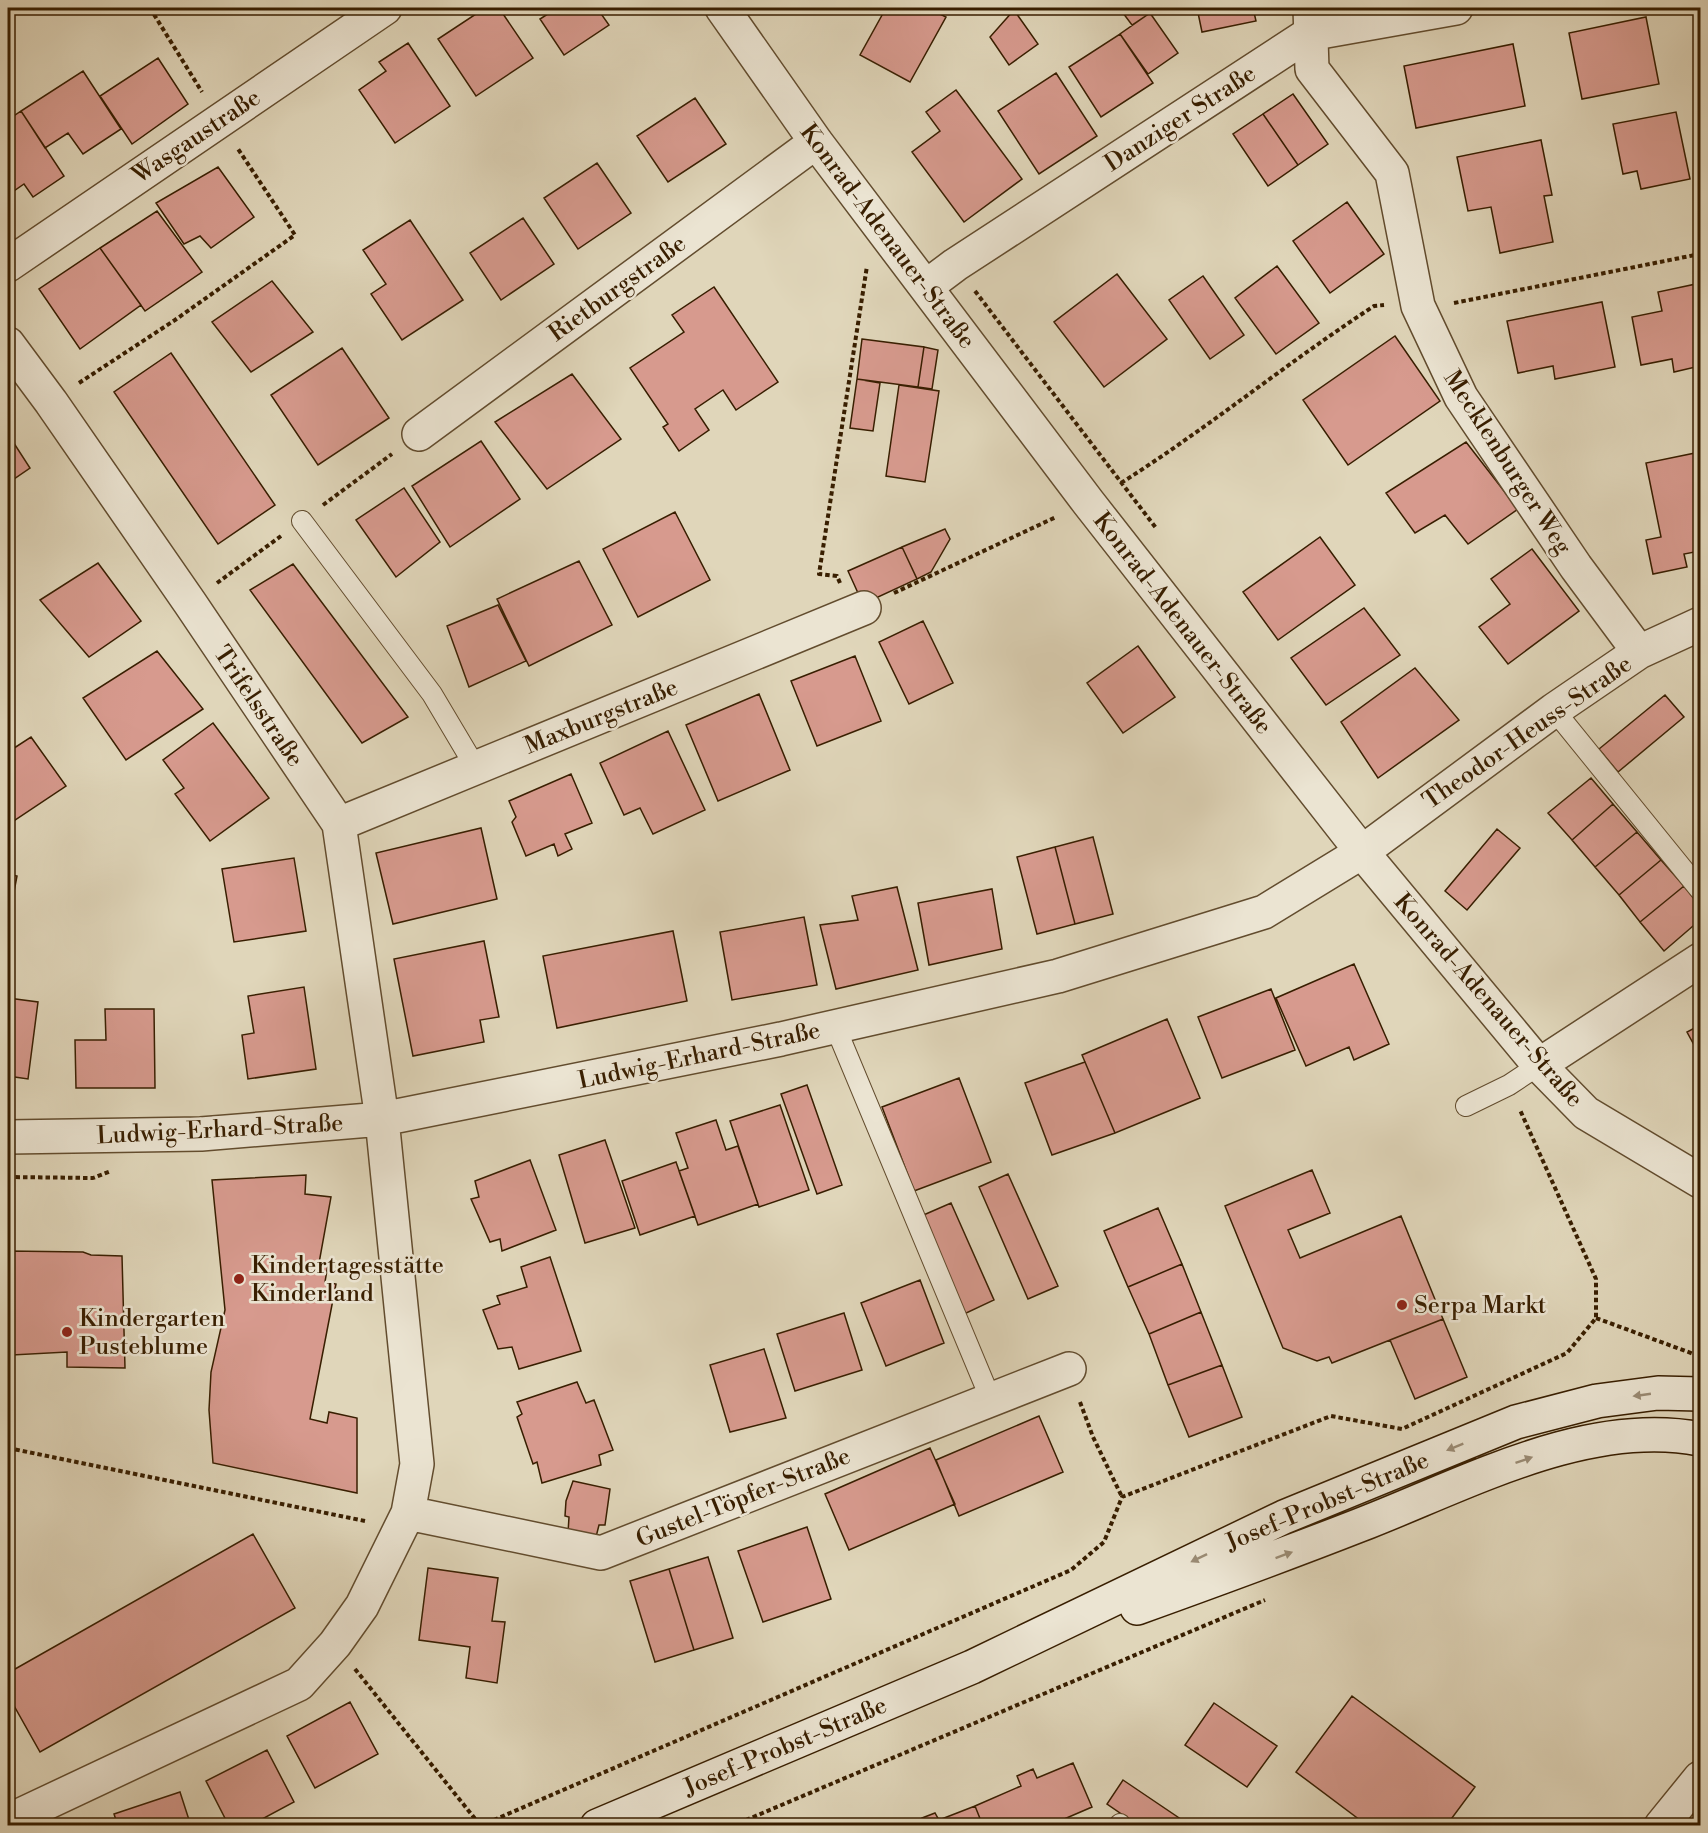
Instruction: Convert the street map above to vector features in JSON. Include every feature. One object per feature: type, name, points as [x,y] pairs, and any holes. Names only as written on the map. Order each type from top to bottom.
[{"type":"street","name":"Wasgaustraße","points":[[8,265],[385,8]]},
{"type":"street","name":"Konrad-Adenauer-Straße","points":[[722,8],[816,142],[1088,502],[1362,852],[1539,1065],[1586,1113],[1701,1181]]},
{"type":"street","name":"Danziger Straße","points":[[927,286],[1310,21],[1456,8]]},
{"type":"street","name":"Mecklenburger Weg","points":[[1310,21],[1312,69],[1392,173],[1418,306],[1461,397],[1576,567],[1639,652]]},
{"type":"street","name":"Rietburgstraße","points":[[419,434],[816,142]]},
{"type":"street","name":"Trifelsstraße","points":[[8,344],[51,402],[339,824],[382,1119],[417,1464],[408,1513],[362,1606],[335,1644],[299,1684],[8,1821]]},
{"type":"street","name":"Maxburgstraße","points":[[339,824],[864,608]]},
{"type":"street","name":"Theodor-Heuss-Straße","points":[[1362,852],[1554,710],[1639,652],[1701,624]]},
{"type":"street","name":"Ludwig-Erhard-Straße","points":[[8,1137],[201,1134],[382,1119],[836,1026],[1058,976],[1264,912],[1362,852]]},
{"type":"street","points":[[1539,1065],[1701,960]]},
{"type":"street","name":"Gustel-Töpfer-Straße","points":[[408,1513],[601,1553],[1069,1369]]},
{"type":"street","name":"Josef-Probst-Straße","points":[[597,1826],[972,1667],[1284,1517],[1516,1422],[1597,1401],[1658,1393],[1701,1394]]},
{"type":"street","name":"Josef-Probst-Straße","points":[[972,1667],[1285,1555],[1498,1469],[1560,1448],[1654,1435],[1701,1439]]},
{"type":"street","points":[[1661,1826],[1701,1778]]},
{"type":"lane","points":[[302,521],[432,694],[476,768]]},
{"type":"lane","points":[[1554,710],[1701,890]]},
{"type":"lane","points":[[836,1026],[991,1400]]},
{"type":"lane","points":[[1466,1106],[1509,1085],[1539,1065]]},
{"type":"path","points":[[51,402],[175,320],[295,235],[219,120],[150,8]]},
{"type":"path","points":[[819,574],[874,218]]},
{"type":"path","points":[[1122,483],[1374,306],[1393,304],[1440,306],[1701,254]]},
{"type":"path","points":[[955,265],[1157,531]]},
{"type":"path","points":[[864,608],[1088,502]]},
{"type":"path","points":[[335,1644],[480,1825],[1071,1570],[1104,1542],[1122,1497],[1331,1416],[1402,1429],[1567,1353],[1596,1318],[1596,1279],[1509,1085]]},
{"type":"path","points":[[1596,1318],[1699,1356]]},
{"type":"path","points":[[1069,1369],[1093,1437],[1122,1497]]},
{"type":"path","points":[[8,1448],[364,1521],[362,1532]]},
{"type":"path","points":[[732,1826],[1268,1599]]},
{"type":"building","points":[[485,8],[499,8],[533,58],[476,96],[438,39]]},
{"type":"building","points":[[557,8],[597,8],[609,25],[564,55],[540,19]]},
{"type":"building","points":[[886,8],[928,8],[946,17],[910,82],[860,55]]},
{"type":"building","points":[[1146,8],[1150,13],[1132,25],[1120,9]]},
{"type":"building","points":[[1197,8],[1253,8],[1256,21],[1202,32]]},
{"type":"building","points":[[1014,10],[1038,44],[1009,65],[990,37]]},
{"type":"building","points":[[1150,13],[1178,53],[1148,74],[1120,34]]},
{"type":"building","points":[[1646,17],[1659,84],[1582,99],[1569,33]]},
{"type":"building","points":[[1120,34],[1153,83],[1101,117],[1069,67]]},
{"type":"building","points":[[408,43],[450,106],[395,143],[359,90],[386,71],[379,62]]},
{"type":"building","points":[[1513,44],[1525,106],[1416,128],[1404,66]]},
{"type":"building","points":[[158,58],[188,104],[132,144],[100,96]]},
{"type":"building","points":[[83,71],[121,129],[83,154],[68,133],[45,148],[21,111]]},
{"type":"building","points":[[1056,73],[1097,136],[1039,174],[998,111]]},
{"type":"building","points":[[956,90],[1022,179],[964,222],[912,152],[940,131],[926,112]]},
{"type":"building","points":[[1293,94],[1328,144],[1298,165],[1263,114]]},
{"type":"building","points":[[695,98],[726,144],[668,182],[637,136]]},
{"type":"building","points":[[21,111],[64,176],[33,197],[24,184],[8,195],[8,120]]},
{"type":"building","points":[[1676,112],[1690,179],[1641,189],[1637,171],[1623,174],[1613,124]]},
{"type":"building","points":[[1263,114],[1298,165],[1268,186],[1233,134]]},
{"type":"building","points":[[1541,140],[1552,195],[1544,196],[1553,242],[1500,253],[1491,207],[1468,211],[1457,157]]},
{"type":"building","points":[[597,163],[631,213],[578,249],[544,198]]},
{"type":"building","points":[[218,167],[254,217],[211,248],[200,236],[184,244],[156,203]]},
{"type":"building","points":[[1347,202],[1384,254],[1330,293],[1293,241]]},
{"type":"building","points":[[157,211],[202,272],[145,311],[100,248]]},
{"type":"building","points":[[523,218],[554,264],[501,300],[470,253]]},
{"type":"building","points":[[410,220],[463,300],[402,340],[371,294],[386,284],[363,250]]},
{"type":"building","points":[[100,248],[141,305],[80,349],[39,289]]},
{"type":"building","points":[[1277,266],[1319,323],[1276,354],[1235,298]]},
{"type":"building","points":[[1117,274],[1167,339],[1104,387],[1054,322]]},
{"type":"building","points":[[1203,276],[1244,335],[1210,359],[1169,300]]},
{"type":"building","points":[[272,281],[313,332],[251,372],[212,322]]},
{"type":"building","points":[[1696,284],[1700,305],[1700,366],[1674,372],[1672,359],[1641,365],[1632,317],[1662,311],[1658,292]]},
{"type":"building","points":[[714,287],[778,382],[736,410],[723,390],[695,409],[709,430],[679,451],[663,427],[668,424],[630,368],[684,332],[672,315]]},
{"type":"building","points":[[1602,302],[1615,367],[1555,379],[1553,366],[1518,373],[1507,321]]},
{"type":"building","points":[[1395,336],[1440,401],[1348,465],[1303,400]]},
{"type":"building","points":[[862,339],[924,347],[918,387],[857,379]]},
{"type":"building","points":[[924,347],[938,350],[932,389],[918,387]]},
{"type":"building","points":[[342,348],[389,418],[318,465],[271,395]]},
{"type":"building","points":[[171,353],[275,505],[218,544],[114,392]]},
{"type":"building","points":[[572,374],[621,439],[547,489],[495,422]]},
{"type":"building","points":[[857,379],[880,383],[873,431],[850,428]]},
{"type":"building","points":[[899,385],[939,391],[925,482],[886,476]]},
{"type":"building","points":[[8,434],[30,468],[8,483]]},
{"type":"building","points":[[481,441],[520,499],[450,547],[412,486]]},
{"type":"building","points":[[1466,442],[1518,509],[1468,544],[1445,515],[1415,533],[1386,493]]},
{"type":"building","points":[[1700,452],[1700,551],[1684,554],[1687,567],[1653,574],[1646,540],[1661,537],[1646,463]]},
{"type":"building","points":[[404,488],[440,542],[396,577],[356,520]]},
{"type":"building","points":[[675,512],[710,580],[638,617],[603,549]]},
{"type":"building","points":[[945,529],[950,539],[931,572],[917,579],[902,547]]},
{"type":"building","points":[[1320,537],[1355,585],[1278,640],[1243,592]]},
{"type":"building","points":[[902,547],[917,579],[863,604],[848,571]]},
{"type":"building","points":[[1532,549],[1579,611],[1508,664],[1479,627],[1510,604],[1491,579]]},
{"type":"building","points":[[579,561],[612,625],[529,666],[497,599]]},
{"type":"building","points":[[98,563],[141,621],[89,657],[40,600]]},
{"type":"building","points":[[293,564],[408,717],[362,743],[250,590]]},
{"type":"building","points":[[498,605],[526,661],[469,687],[447,626]]},
{"type":"building","points":[[1364,608],[1400,655],[1326,705],[1291,658]]},
{"type":"building","points":[[923,621],[953,683],[909,704],[879,642]]},
{"type":"building","points":[[1138,646],[1175,697],[1123,733],[1087,683]]},
{"type":"building","points":[[157,651],[203,709],[126,760],[83,698]]},
{"type":"building","points":[[855,656],[881,721],[817,746],[791,681]]},
{"type":"building","points":[[1415,668],[1459,720],[1378,778],[1341,722]]},
{"type":"building","points":[[759,694],[790,770],[718,801],[686,725]]},
{"type":"building","points":[[1665,695],[1684,717],[1618,772],[1599,749]]},
{"type":"building","points":[[213,723],[269,798],[210,841],[175,794],[184,788],[163,760]]},
{"type":"building","points":[[668,731],[705,810],[653,834],[640,808],[624,815],[600,763]]},
{"type":"building","points":[[31,737],[66,786],[9,824],[8,752]]},
{"type":"building","points":[[571,774],[592,823],[565,834],[572,849],[558,856],[554,844],[526,856],[512,822],[516,817],[509,801]]},
{"type":"building","points":[[1591,778],[1613,804],[1572,840],[1548,813]]},
{"type":"building","points":[[1613,804],[1637,832],[1595,867],[1572,840]]},
{"type":"building","points":[[481,828],[497,899],[393,924],[376,853]]},
{"type":"building","points":[[1497,829],[1520,848],[1467,910],[1445,891]]},
{"type":"building","points":[[1637,832],[1661,860],[1619,895],[1595,867]]},
{"type":"building","points":[[1093,837],[1113,914],[1075,924],[1055,847]]},
{"type":"building","points":[[1055,847],[1075,924],[1037,934],[1017,857]]},
{"type":"building","points":[[294,858],[306,931],[234,942],[222,869]]},
{"type":"building","points":[[1661,860],[1684,886],[1640,922],[1619,895]]},
{"type":"building","points":[[8,874],[17,876],[8,923]]},
{"type":"building","points":[[1684,886],[1700,906],[1700,920],[1664,951],[1640,922]]},
{"type":"building","points":[[897,887],[918,970],[836,989],[820,925],[858,920],[852,896]]},
{"type":"building","points":[[992,889],[1002,949],[929,965],[918,903]]},
{"type":"building","points":[[804,917],[817,985],[732,1000],[720,932]]},
{"type":"building","points":[[673,931],[687,1001],[557,1028],[543,956]]},
{"type":"building","points":[[484,941],[499,1017],[480,1020],[484,1042],[413,1056],[394,959]]},
{"type":"building","points":[[1354,964],[1389,1044],[1354,1060],[1349,1047],[1306,1066],[1276,998]]},
{"type":"building","points":[[304,987],[316,1069],[248,1079],[242,1035],[254,1033],[248,996]]},
{"type":"building","points":[[1271,989],[1295,1050],[1222,1078],[1198,1017]]},
{"type":"building","points":[[8,998],[38,1002],[28,1079],[8,1076]]},
{"type":"building","points":[[105,1009],[154,1009],[155,1088],[76,1088],[75,1040],[106,1040]]},
{"type":"building","points":[[1167,1019],[1200,1098],[1115,1133],[1082,1055]]},
{"type":"building","points":[[1700,1025],[1700,1056],[1687,1032]]},
{"type":"building","points":[[1085,1062],[1115,1133],[1052,1155],[1025,1083]]},
{"type":"building","points":[[959,1078],[991,1162],[914,1191],[882,1107]]},
{"type":"building","points":[[807,1085],[842,1185],[817,1194],[781,1094]]},
{"type":"building","points":[[780,1105],[809,1190],[759,1207],[730,1121]]},
{"type":"building","points":[[716,1120],[726,1150],[738,1146],[758,1204],[698,1225],[679,1171],[688,1168],[676,1133]]},
{"type":"building","points":[[605,1140],[635,1228],[585,1243],[559,1155]]},
{"type":"building","points":[[530,1160],[556,1230],[502,1251],[500,1239],[490,1242],[471,1199],[479,1197],[475,1181]]},
{"type":"building","points":[[676,1162],[695,1216],[640,1235],[622,1181]]},
{"type":"building","points":[[1312,1170],[1330,1213],[1288,1230],[1300,1258],[1401,1216],[1443,1319],[1332,1363],[1329,1357],[1317,1361],[1283,1348],[1225,1206]]},
{"type":"building","points":[[1008,1174],[1058,1286],[1028,1299],[979,1187]]},
{"type":"building","points":[[306,1175],[305,1194],[331,1197],[319,1263],[328,1264],[325,1282],[336,1284],[310,1419],[327,1423],[329,1412],[357,1418],[357,1493],[213,1463],[209,1410],[211,1372],[225,1310],[212,1180]]},
{"type":"building","points":[[951,1203],[994,1300],[962,1315],[919,1217]]},
{"type":"building","points":[[1158,1208],[1182,1264],[1128,1287],[1104,1231]]},
{"type":"building","points":[[8,1251],[83,1252],[91,1255],[122,1256],[125,1368],[67,1367],[67,1352],[12,1355],[11,1341],[8,1341]]},
{"type":"building","points":[[550,1257],[581,1351],[519,1369],[512,1347],[498,1349],[483,1310],[500,1304],[497,1296],[527,1287],[521,1267]]},
{"type":"building","points":[[1182,1264],[1201,1312],[1149,1334],[1128,1287]]},
{"type":"building","points":[[920,1280],[944,1343],[886,1366],[861,1303]]},
{"type":"building","points":[[1201,1312],[1222,1365],[1168,1385],[1149,1334]]},
{"type":"building","points":[[844,1313],[862,1370],[795,1391],[777,1334]]},
{"type":"building","points":[[1443,1319],[1467,1377],[1415,1399],[1390,1340]]},
{"type":"building","points":[[764,1349],[786,1418],[730,1432],[710,1365]]},
{"type":"building","points":[[1222,1365],[1242,1417],[1189,1437],[1168,1385]]},
{"type":"building","points":[[577,1382],[586,1403],[594,1400],[613,1450],[599,1455],[601,1465],[542,1483],[537,1462],[533,1464],[517,1417],[522,1414],[517,1402]]},
{"type":"building","points":[[1039,1416],[1063,1472],[959,1516],[936,1460]]},
{"type":"building","points":[[930,1448],[955,1504],[849,1550],[825,1494]]},
{"type":"building","points":[[573,1481],[610,1489],[605,1525],[599,1525],[596,1537],[568,1533],[569,1517],[565,1516],[566,1501]]},
{"type":"building","points":[[807,1527],[831,1599],[763,1622],[738,1551]]},
{"type":"building","points":[[253,1534],[295,1608],[40,1752],[8,1695],[8,1673]]},
{"type":"building","points":[[708,1557],[733,1638],[694,1650],[669,1569]]},
{"type":"building","points":[[428,1568],[498,1578],[492,1621],[505,1622],[497,1683],[466,1678],[470,1647],[419,1640]]},
{"type":"building","points":[[669,1569],[694,1650],[655,1662],[630,1581]]},
{"type":"building","points":[[1352,1696],[1475,1787],[1446,1826],[1368,1826],[1296,1772]]},
{"type":"building","points":[[350,1702],[378,1754],[315,1788],[287,1736]]},
{"type":"building","points":[[1214,1703],[1277,1746],[1247,1787],[1185,1745]]},
{"type":"building","points":[[267,1750],[294,1802],[249,1826],[229,1826],[206,1781]]},
{"type":"building","points":[[1073,1763],[1092,1807],[1048,1826],[983,1826],[975,1806],[1021,1786],[1017,1776],[1033,1769],[1037,1778]]},
{"type":"building","points":[[1123,1780],[1191,1826],[1139,1826],[1107,1804]]},
{"type":"building","points":[[180,1792],[191,1826],[118,1826],[114,1814]]},
{"type":"building","points":[[975,1806],[983,1826],[925,1826],[922,1818],[935,1813],[939,1820]]},
{"type":"place","name":"Kindertagesstätte Kinderland","points":[[239,1279]]},
{"type":"place","name":"Serpa Markt","points":[[1402,1305]]},
{"type":"place","name":"Kindergarten Pusteblume","points":[[67,1332]]}]
